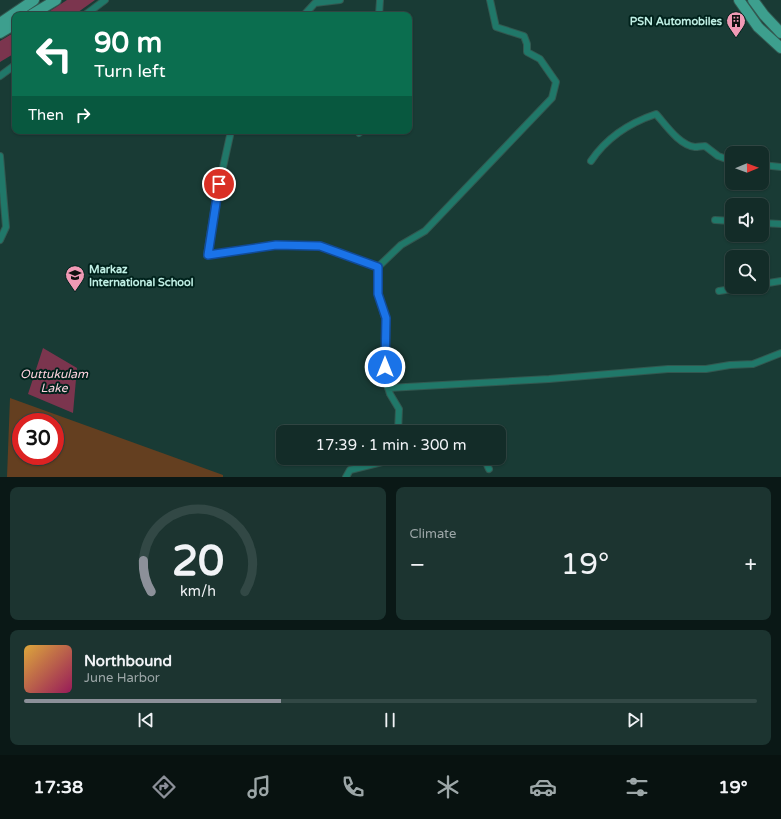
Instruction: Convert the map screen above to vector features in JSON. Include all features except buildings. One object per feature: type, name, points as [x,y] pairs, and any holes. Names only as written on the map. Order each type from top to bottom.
[{"type":"main road","points":[[15,12],[34,0]]},
{"type":"main road","points":[[36,12],[56,0]]},
{"type":"main road","points":[[739,0],[758,27],[781,48]]},
{"type":"main road","points":[[753,0],[764,15],[781,33]]},
{"type":"main road","points":[[0,22],[12,14]]},
{"type":"main road","points":[[0,33],[12,26]]},
{"type":"street","points":[[89,12],[105,0]]},
{"type":"street","points":[[307,12],[315,3],[340,0]]},
{"type":"street","points":[[379,12],[380,0]]},
{"type":"street","points":[[398,425],[399,409],[390,394],[385,377],[386,318],[378,294],[378,267],[401,245],[425,230],[552,98],[556,82],[540,59],[527,52],[527,44],[524,36],[496,27],[490,0]]},
{"type":"street","points":[[0,76],[12,67]]},
{"type":"street","points":[[591,161],[598,151],[613,136],[627,127],[656,114],[669,130],[688,144],[695,147],[705,146],[718,156],[725,158]]},
{"type":"street","points":[[230,134],[216,199],[208,255],[276,245],[320,246],[378,267]]},
{"type":"street","points":[[0,156],[6,227],[0,240]]},
{"type":"street","points":[[769,166],[781,167]]},
{"type":"street","points":[[715,220],[725,221]]},
{"type":"street","points":[[769,223],[781,224]]},
{"type":"street","points":[[769,283],[781,281]]},
{"type":"street","points":[[719,291],[725,290]]},
{"type":"street","points":[[388,388],[549,379],[668,369],[706,369],[730,365],[753,364],[781,353]]},
{"type":"street","points":[[346,477],[350,470],[370,465]]},
{"type":"street","points":[[487,465],[489,469]]},
{"type":"shaded area","points":[[10,398],[51,413],[12,413],[12,465],[64,465],[64,418],[223,475],[223,477],[7,477]]},
{"type":"water","points":[[67,0],[95,0],[78,12],[49,12]]},
{"type":"water","points":[[12,34],[12,55],[0,62],[0,41]]},
{"type":"water","name":"Outtukulam Lake","points":[[43,348],[77,368],[73,413],[28,394]]},
{"type":"place","name":"PSN Automobiles","points":[[736,38]]},
{"type":"place","name":"Markaz International School","points":[[75,292]]},
{"type":"route","points":[[219,184],[208,255],[276,245],[320,246],[378,267],[378,294],[386,318],[385,367]]}]
